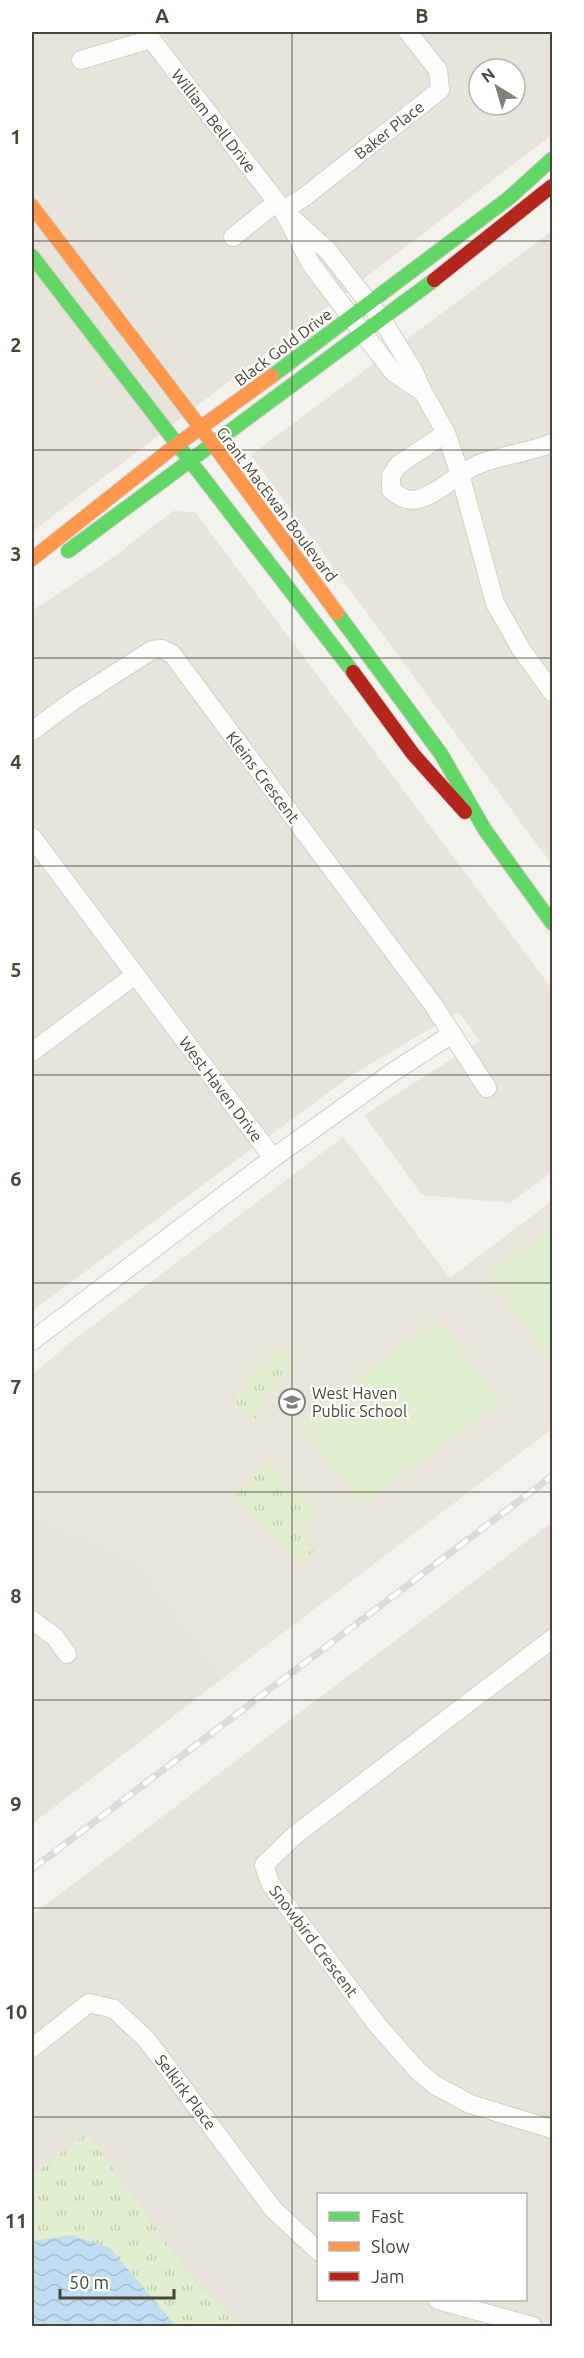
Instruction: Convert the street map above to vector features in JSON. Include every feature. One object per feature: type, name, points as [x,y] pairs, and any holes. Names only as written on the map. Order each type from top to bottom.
[{"type":"main road","name":"Black Gold Drive","points":[[32,559],[177,446],[509,198],[552,159]]},
{"type":"main road","points":[[53,561],[382,320],[483,243],[552,186]]},
{"type":"main road","name":"Grant MacEwan Boulevard","points":[[32,206],[213,444],[441,754],[485,830],[552,922]]},
{"type":"main road","name":"Grant MacEwan Boulevard","points":[[32,256],[439,786],[485,830]]},
{"type":"street","name":"Baker Place","points":[[280,206],[303,198],[440,90],[438,70],[408,32]]},
{"type":"street","name":"William Bell Drive","points":[[81,60],[151,35],[280,206],[311,264],[363,333],[394,373],[423,392]]},
{"type":"street","name":"William Bell Drive","points":[[280,206],[328,251],[382,320],[413,370],[446,433],[460,474],[495,603],[521,649],[552,692]]},
{"type":"street","points":[[233,237],[280,206]]},
{"type":"street","points":[[446,433],[398,465],[391,476],[391,490],[412,500],[440,490],[460,474],[477,465],[552,442]]},
{"type":"street","name":"Kleins Crescent","points":[[32,731],[74,700],[152,650],[162,649],[172,654],[434,1006],[487,1088]]},
{"type":"street","name":"West Haven Drive","points":[[32,837],[273,1158],[32,1341]]},
{"type":"street","points":[[32,1052],[135,975]]},
{"type":"street","points":[[273,1158],[393,1072],[452,1034]]},
{"type":"street","points":[[32,1620],[55,1637],[67,1654]]},
{"type":"street","name":"Snowbird Crescent","points":[[552,1639],[295,1835],[264,1865],[271,1885],[379,2027],[419,2072],[435,2085],[470,2104],[552,2129]]},
{"type":"street","name":"Selkirk Place","points":[[32,2048],[89,2003],[114,2009],[147,2040],[273,2209],[317,2250]]},
{"type":"street","points":[[442,2301],[532,2326]]},
{"type":"shaded area","points":[[32,32],[552,32],[552,135],[32,532]]},
{"type":"shaded area","points":[[552,231],[552,865],[251,455]]},
{"type":"shaded area","points":[[173,511],[195,512],[552,989],[552,1172],[510,1203],[422,1195],[364,1115],[480,1041],[458,1012],[352,1075],[32,1311],[32,611],[115,556]]},
{"type":"shaded area","name":"West Haven Public School","points":[[343,1137],[450,1278],[552,1201],[552,1429],[222,1679],[139,1564],[32,1516],[32,1375],[66,1346]]},
{"type":"shaded area","points":[[32,1516],[139,1564],[222,1679],[32,1824]]},
{"type":"shaded area","points":[[552,1522],[552,2326],[32,2326],[32,1915]]},
{"type":"green space","points":[[552,1226],[552,1364],[487,1275]]},
{"type":"green space","points":[[438,1319],[500,1403],[361,1505],[299,1421]]},
{"type":"green space","points":[[278,1346],[294,1363],[270,1391],[253,1423],[235,1406],[237,1400],[234,1396]]},
{"type":"green space","points":[[267,1460],[318,1512],[298,1532],[314,1551],[301,1563],[234,1499]]},
{"type":"green space","points":[[87,2133],[197,2285],[242,2326],[32,2326],[32,2176]]},
{"type":"water","points":[[71,2235],[110,2248],[176,2326],[32,2326],[32,2244],[35,2241]]},
{"type":"railway","points":[[32,1869],[552,1476]]},
{"type":"traffic: fast","points":[[272,376],[509,198],[552,159]]},
{"type":"traffic: fast","points":[[32,256],[353,672]]},
{"type":"traffic: fast","points":[[68,551],[434,280]]},
{"type":"traffic: fast","points":[[337,613],[441,754],[485,830],[552,923]]},
{"type":"traffic: slow","points":[[32,206],[213,444],[337,613]]},
{"type":"traffic: slow","points":[[32,559],[171,449],[272,376]]},
{"type":"traffic: jam","points":[[434,280],[552,186]]},
{"type":"traffic: jam","points":[[353,672],[413,754],[465,812]]},
{"type":"place","name":"West Haven Public School","points":[[292,1402]]}]
